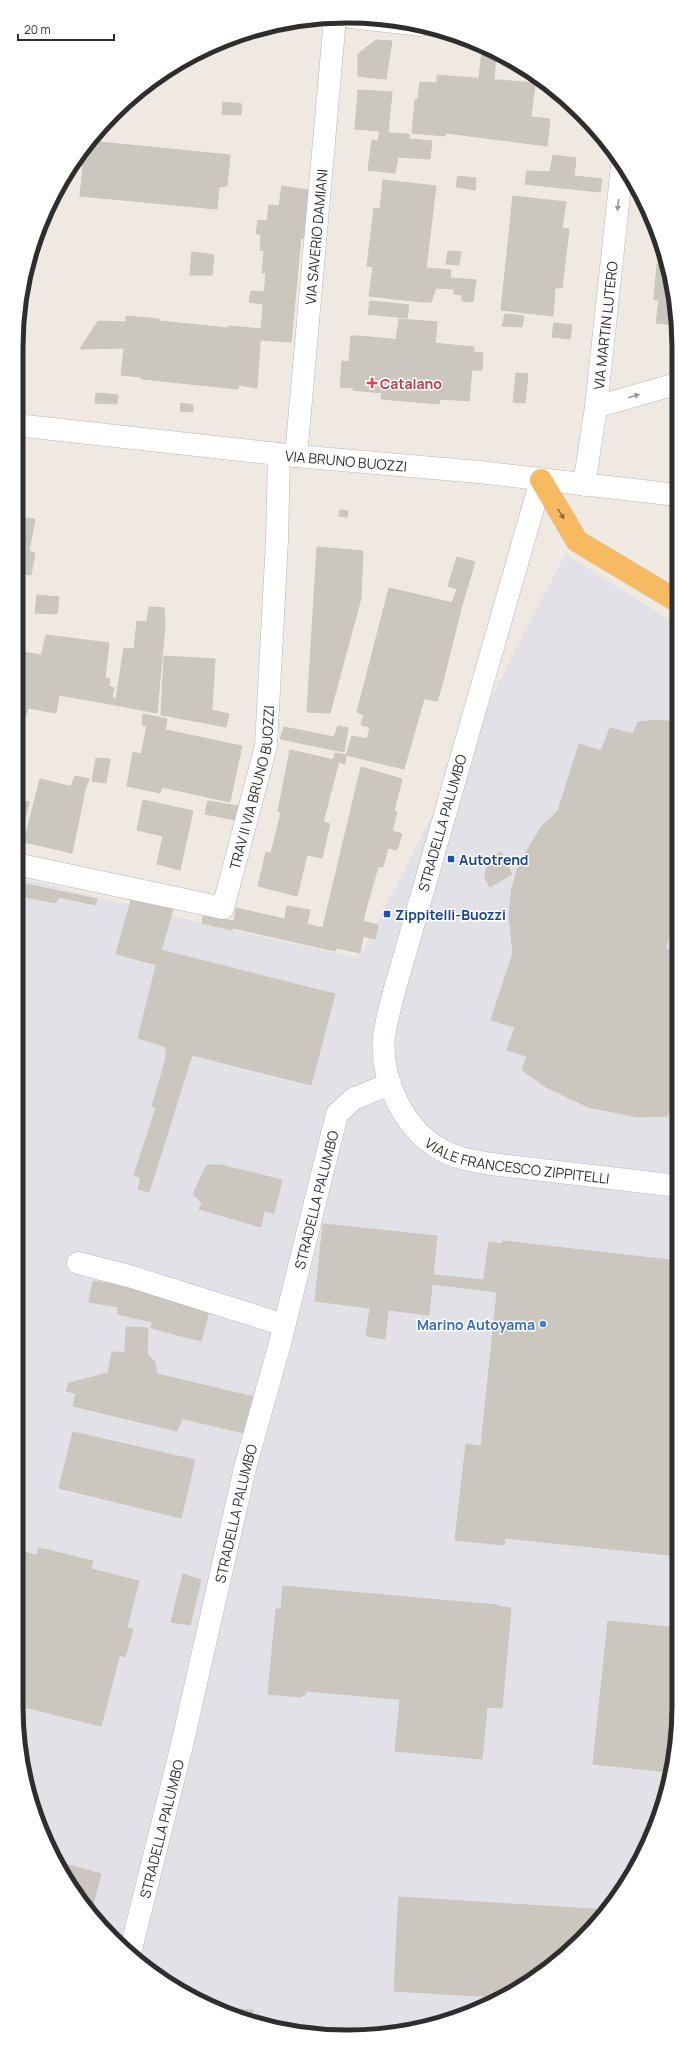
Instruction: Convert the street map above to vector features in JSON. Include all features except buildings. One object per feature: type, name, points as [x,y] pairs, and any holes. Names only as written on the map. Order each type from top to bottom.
[{"type":"highway","points":[[541,480],[577,541],[672,598]]},
{"type":"street","name":"VIA SAVERIO DAMIANI","points":[[288,455],[334,24]]},
{"type":"street","name":"VIA MARTIN LUTERO","points":[[584,485],[596,407],[621,173]]},
{"type":"street","points":[[596,407],[672,385]]},
{"type":"street","name":"VIA BRUNO BUOZZI","points":[[23,425],[288,455],[479,472],[672,495]]},
{"type":"street","name":"TRAV II VIA BRUNO BUOZZI","points":[[23,865],[223,908],[266,746],[277,540],[288,455]]},
{"type":"street","name":"STRADELLA PALUMBO","points":[[132,1947],[181,1749],[245,1468],[284,1325],[337,1114],[353,1098],[390,1084],[385,1063],[384,1038],[394,992],[541,480]]},
{"type":"street","name":"VIALE FRANCESCO ZIPPITELLI","points":[[390,1084],[398,1104],[414,1128],[438,1148],[464,1159],[498,1165],[672,1185]]},
{"type":"street","points":[[78,1263],[129,1276],[284,1325]]},
{"type":"shaded area","points":[[565,554],[672,622],[672,1706],[666,1769],[655,1810],[639,1849],[629,1868],[605,1903],[577,1935],[545,1963],[510,1987],[491,1997],[452,2013],[411,2024],[348,2030],[284,2024],[243,2013],[204,1997],[185,1987],[150,1963],[118,1935],[90,1903],[66,1868],[48,1830],[34,1789],[26,1748],[23,1706],[23,879],[227,929],[359,958]]},
{"type":"place","name":"Catalano","points":[[372,383]]},
{"type":"place","name":"Autotrend","points":[[451,859]]},
{"type":"place","name":"Zippitelli-Buozzi","points":[[387,914]]},
{"type":"place","name":"Marino Autoyama","points":[[543,1324]]}]
